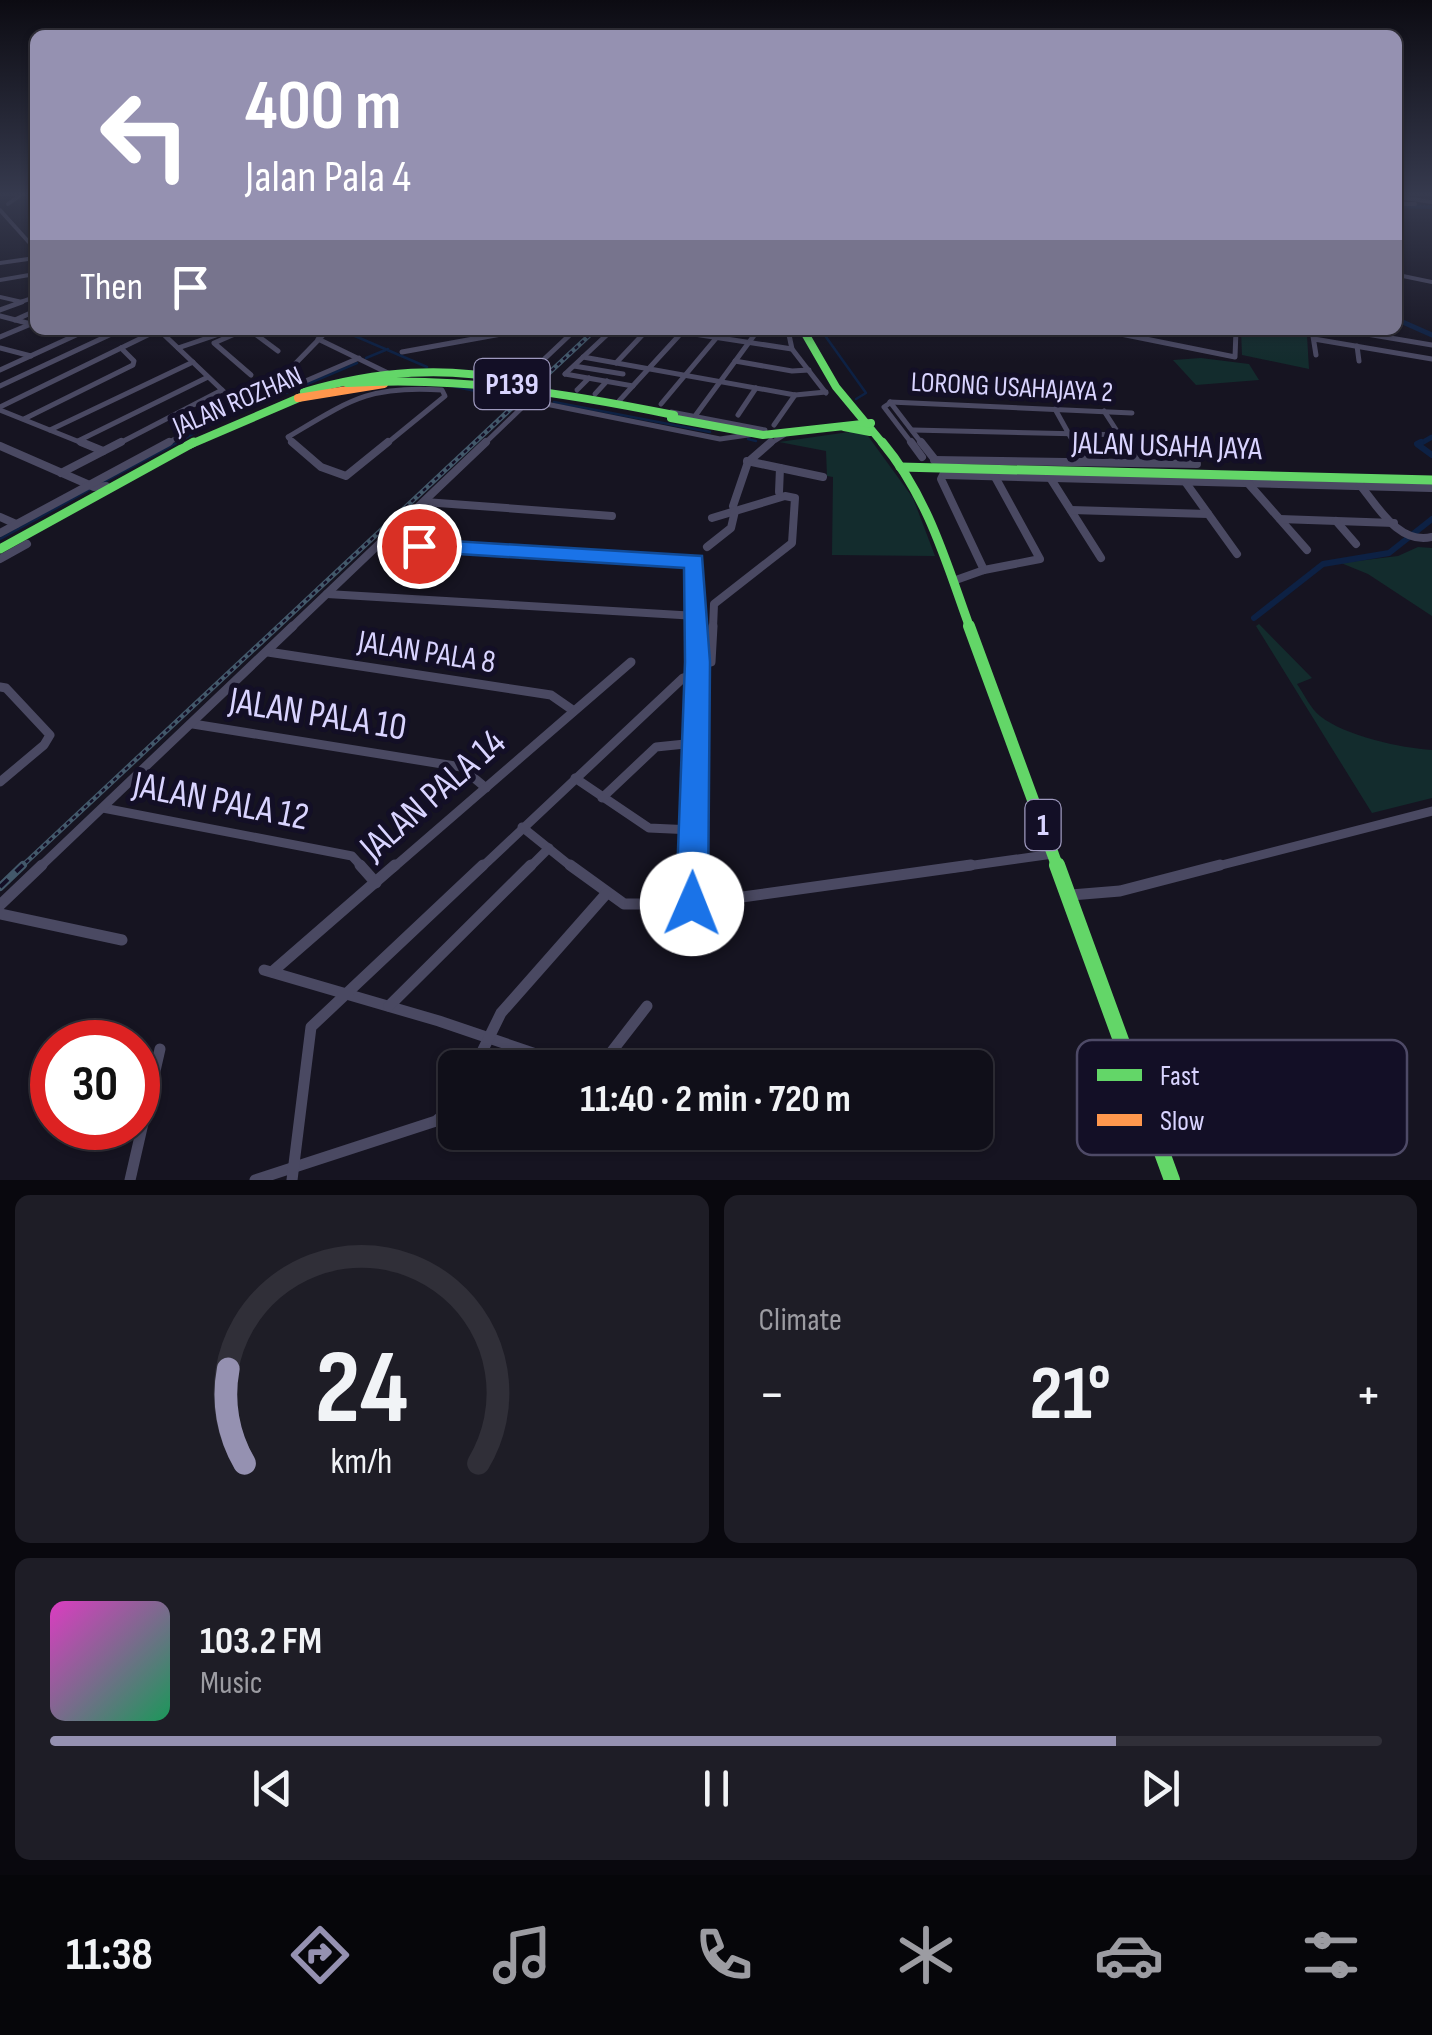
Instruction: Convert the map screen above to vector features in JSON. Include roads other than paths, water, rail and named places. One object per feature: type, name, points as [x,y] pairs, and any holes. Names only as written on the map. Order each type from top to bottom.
[{"type":"main road","name":"1","points":[[804,335],[830,390],[866,423],[905,469],[924,502],[1120,1040]]},
{"type":"main road","points":[[458,373],[520,382],[516,388],[504,390],[434,382],[301,396],[341,382],[390,374],[458,373]]},
{"type":"main road","name":"JALAN ROZHAN","points":[[0,547],[95,488],[238,409],[348,384],[409,376],[471,378],[766,433],[784,435],[844,426]]},
{"type":"main road","name":"JALAN ROZHAN","points":[[0,547],[214,431],[301,396]]},
{"type":"main road","name":"JALAN ROZHAN","points":[[672,417],[717,433],[844,426]]},
{"type":"main road","points":[[844,426],[862,428],[866,423]]},
{"type":"main road","points":[[844,426],[866,423]]},
{"type":"main road","name":"JALAN USAHA JAYA","points":[[905,469],[991,471],[1086,465],[1181,476],[1431,484]]},
{"type":"main road","name":"1","points":[[1163,1155],[1172,1180]]},
{"type":"street","points":[[0,255],[3,262],[30,259]]},
{"type":"street","points":[[0,280],[30,275]]},
{"type":"street","points":[[1402,275],[1432,282]]},
{"type":"street","points":[[0,297],[22,302]]},
{"type":"street","points":[[1,317],[30,298]]},
{"type":"street","points":[[15,320],[30,313]]},
{"type":"street","points":[[1,317],[30,324]]},
{"type":"street","points":[[0,337],[30,324]]},
{"type":"street","points":[[0,370],[76,335]]},
{"type":"street","points":[[0,386],[109,335]]},
{"type":"street","points":[[0,410],[148,335]]},
{"type":"street","points":[[164,335],[238,409],[259,401],[322,335]]},
{"type":"street","points":[[181,350],[215,335]]},
{"type":"street","points":[[233,335],[214,342],[251,375]]},
{"type":"street","points":[[254,335],[278,351]]},
{"type":"street","points":[[402,352],[496,335]]},
{"type":"street","points":[[520,382],[571,335]]},
{"type":"street","points":[[607,335],[565,374],[633,386]]},
{"type":"street","points":[[616,363],[642,335]]},
{"type":"street","points":[[619,401],[679,335]]},
{"type":"street","points":[[702,335],[792,349]]},
{"type":"street","points":[[661,404],[719,335]]},
{"type":"street","points":[[695,416],[755,335]]},
{"type":"street","points":[[789,335],[792,349],[830,390]]},
{"type":"street","points":[[1120,335],[1236,357],[1236,335]]},
{"type":"street","points":[[1140,340],[1141,335]]},
{"type":"street","points":[[1313,335],[1316,356]]},
{"type":"street","points":[[1373,335],[1432,345]]},
{"type":"street","points":[[1314,338],[1432,359]]},
{"type":"street","points":[[318,339],[390,374]]},
{"type":"street","points":[[1357,346],[1360,361]]},
{"type":"street","points":[[24,420],[133,365],[134,360],[121,348]]},
{"type":"street","points":[[2,350],[31,356]]},
{"type":"street","points":[[1396,353],[1400,364]]},
{"type":"street","points":[[583,357],[795,395],[830,390]]},
{"type":"street","points":[[266,393],[280,392],[359,358]]},
{"type":"street","points":[[735,361],[792,371],[810,370]]},
{"type":"street","points":[[50,430],[193,362]]},
{"type":"street","points":[[574,366],[623,374]]},
{"type":"street","points":[[595,394],[631,366]]},
{"type":"street","points":[[78,442],[208,376]]},
{"type":"street","points":[[577,390],[589,378]]},
{"type":"street","points":[[374,388],[442,390],[445,396],[346,476],[336,475],[303,455],[288,437],[374,388]]},
{"type":"street","points":[[738,415],[756,388]]},
{"type":"street","points":[[61,472],[222,390]]},
{"type":"street","points":[[0,905],[530,401],[562,390],[766,433]]},
{"type":"street","points":[[707,547],[732,528],[741,468],[795,395]]},
{"type":"street","points":[[547,398],[717,433]]},
{"type":"street","points":[[922,457],[884,407],[890,402],[940,467],[941,480],[984,570]]},
{"type":"street","name":"LORONG USAHAJAYA 2","points":[[890,402],[1132,413]]},
{"type":"street","name":"JALAN ROZHAN","points":[[0,533],[95,488],[169,442],[238,409]]},
{"type":"street","points":[[1056,409],[1086,465]]},
{"type":"street","points":[[0,410],[102,451]]},
{"type":"street","points":[[1104,412],[1137,462]]},
{"type":"street","points":[[913,430],[1171,436]]},
{"type":"street","points":[[914,445],[924,444]]},
{"type":"street","points":[[0,446],[95,488]]},
{"type":"street","points":[[747,460],[823,476]]},
{"type":"street","name":"JALAN USAHA JAYA","points":[[940,467],[1197,464]]},
{"type":"street","points":[[779,492],[780,468]]},
{"type":"street","points":[[953,581],[984,570],[1040,560],[991,471]]},
{"type":"street","name":"JALAN USAHA JAYA","points":[[991,471],[1050,476],[1357,482]]},
{"type":"street","points":[[1050,476],[1102,558]]},
{"type":"street","points":[[1181,476],[1237,554]]},
{"type":"street","points":[[1246,481],[1307,550]]},
{"type":"street","points":[[1357,482],[1411,539],[1432,537]]},
{"type":"street","points":[[293,1174],[311,1027],[683,678],[711,662],[712,607],[792,543],[795,498],[792,495],[734,508],[712,518]]},
{"type":"street","points":[[425,502],[612,516]]},
{"type":"street","points":[[1071,510],[1208,514]]},
{"type":"street","points":[[0,517],[16,524]]},
{"type":"street","points":[[1280,519],[1394,523]]},
{"type":"street","points":[[1336,521],[1356,544]]},
{"type":"street","points":[[0,559],[27,544]]},
{"type":"street","points":[[380,544],[695,562],[692,904]]},
{"type":"street","points":[[327,594],[697,616]]},
{"type":"street","name":"JALAN PALA 8","points":[[268,652],[551,695],[574,711]]},
{"type":"street","name":"JALAN PALA 14","points":[[345,993],[268,971],[632,662]]},
{"type":"street","points":[[0,687],[6,688],[50,735],[44,745],[0,782]]},
{"type":"street","name":"JALAN PALA 10","points":[[193,724],[461,767],[486,788]]},
{"type":"street","points":[[602,798],[656,747],[694,743]]},
{"type":"street","points":[[576,778],[650,828],[693,830]]},
{"type":"street","name":"JALAN PALA 12","points":[[103,808],[352,856],[376,882]]},
{"type":"street","points":[[1067,896],[1120,891],[1432,811]]},
{"type":"street","points":[[522,827],[619,903],[692,904],[1053,854]]},
{"type":"street","points":[[388,1006],[549,848]]},
{"type":"street","points":[[482,1050],[501,1013],[606,894]]},
{"type":"street","points":[[0,914],[122,940]]},
{"type":"street","points":[[345,993],[526,1050]]},
{"type":"street","points":[[613,1050],[648,1006]]},
{"type":"street","points":[[254,1180],[293,1174],[438,1119]]},
{"type":"street","points":[[130,1180],[137,1150]]},
{"type":"waterway","points":[[1402,322],[1432,335]]},
{"type":"waterway","points":[[353,335],[387,350]]},
{"type":"waterway","points":[[825,335],[866,393],[856,399]]},
{"type":"waterway","points":[[366,358],[387,350]]},
{"type":"waterway","points":[[387,350],[427,367]]},
{"type":"waterway","points":[[274,398],[357,363]]},
{"type":"waterway","points":[[447,385],[499,396],[513,395]]},
{"type":"waterway","points":[[554,402],[710,432]]},
{"type":"waterway","points":[[100,484],[236,411]]},
{"type":"waterway","points":[[1418,445],[1432,437]]},
{"type":"waterway","points":[[748,439],[756,441]]},
{"type":"waterway","points":[[1418,445],[1421,442]]},
{"type":"waterway","points":[[1418,445],[1432,455]]},
{"type":"waterway","points":[[0,539],[89,490]]},
{"type":"waterway","points":[[1254,618],[1323,564],[1389,553],[1432,519]]},
{"type":"railway","points":[[20,868],[590,335]]},
{"type":"railway","points":[[0,887],[23,865]]}]
